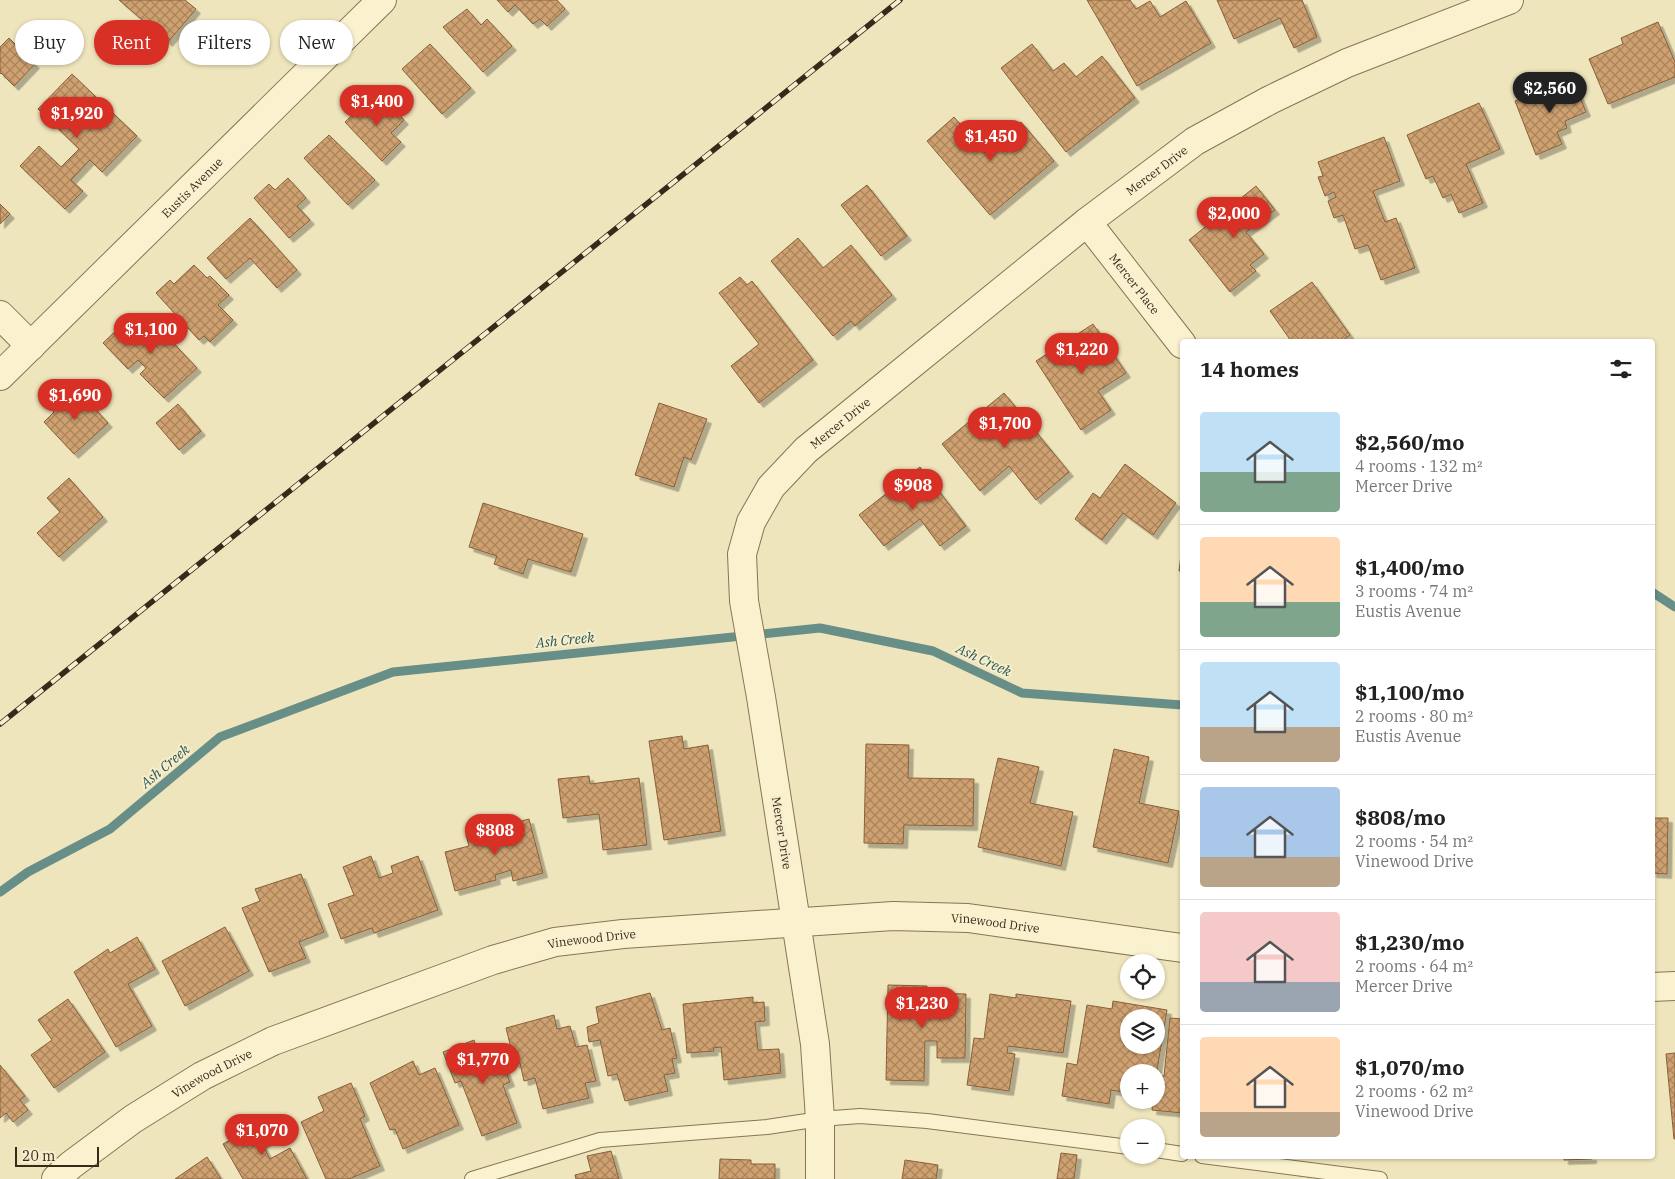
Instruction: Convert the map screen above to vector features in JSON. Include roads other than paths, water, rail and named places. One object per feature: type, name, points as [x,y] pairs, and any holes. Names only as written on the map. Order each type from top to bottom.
[{"type":"street","name":"Eustis Avenue","points":[[0,376],[382,0]]},
{"type":"street","name":"Mercer Drive","points":[[820,1179],[820,1119],[815,1044],[744,600],[742,554],[751,522],[771,487],[806,450],[1087,222],[1194,141],[1270,100],[1347,63],[1509,0]]},
{"type":"street","name":"Mercer Place","points":[[1087,222],[1180,341]]},
{"type":"street","points":[[0,315],[31,346]]},
{"type":"street","name":"Vinewood Drive","points":[[56,1179],[71,1165],[132,1119],[202,1076],[273,1041],[493,960],[555,942],[623,934],[893,916],[968,918],[1180,948]]},
{"type":"street","points":[[1655,987],[1675,986]]},
{"type":"lane","points":[[472,1179],[600,1140],[767,1127],[820,1119],[860,1116],[927,1121],[1120,1146]]},
{"type":"lane","points":[[1165,1151],[1180,1154]]},
{"type":"lane","points":[[1225,1159],[1380,1179]]},
{"type":"waterway","name":"Ash Creek","points":[[1655,594],[1675,607]]},
{"type":"waterway","name":"Ash Creek","points":[[0,892],[28,872],[110,829],[220,737],[393,672],[820,628],[933,651],[1022,693],[1180,705]]},
{"type":"railway","points":[[0,724],[900,0]]}]
